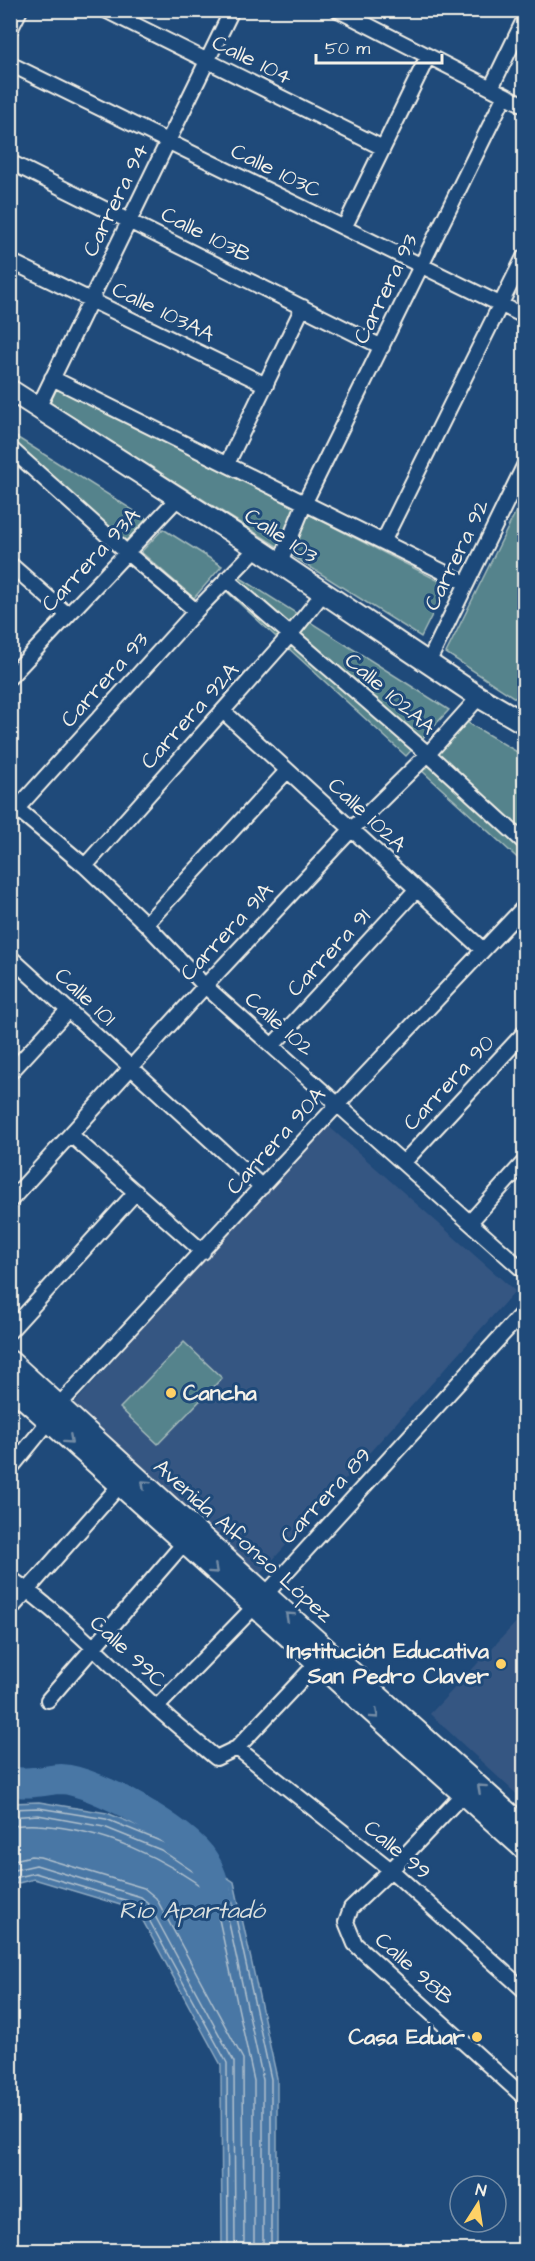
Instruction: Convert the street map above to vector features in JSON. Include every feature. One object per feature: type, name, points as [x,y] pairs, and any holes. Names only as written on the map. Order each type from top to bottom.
[{"type":"street","points":[[10,30],[20,10]]},
{"type":"street","name":"Calle 104","points":[[105,10],[381,147]]},
{"type":"street","name":"Carrera 94","points":[[38,408],[232,10]]},
{"type":"street","points":[[338,10],[525,105]]},
{"type":"street","points":[[491,88],[525,20]]},
{"type":"street","points":[[344,228],[381,147],[428,56]]},
{"type":"street","name":"Calle 103C","points":[[10,64],[525,316]]},
{"type":"street","name":"Carrera 93","points":[[280,563],[305,502],[505,95]]},
{"type":"street","name":"Calle 103B","points":[[10,162],[382,347]]},
{"type":"street","points":[[383,542],[525,256]]},
{"type":"street","name":"Calle 103AA","points":[[10,261],[266,385]]},
{"type":"street","points":[[227,464],[303,307]]},
{"type":"street","name":"Calle 103","points":[[52,378],[466,583]]},
{"type":"street","name":"Calle 103","points":[[13,395],[38,408],[177,499],[257,548],[479,697],[525,723]]},
{"type":"street","points":[[10,448],[196,612]]},
{"type":"street","name":"Carrera 92","points":[[428,663],[525,466]]},
{"type":"street","name":"Carrera 93A","points":[[10,677],[177,499]]},
{"type":"street","name":"Carrera 93","points":[[13,809],[257,548]]},
{"type":"street","points":[[10,564],[68,615]]},
{"type":"street","name":"Calle 102AA","points":[[226,579],[428,754],[525,842]]},
{"type":"street","name":"Carrera 92A","points":[[85,866],[290,635],[324,592]]},
{"type":"street","name":"Carrera 91A","points":[[10,1201],[205,986],[351,830],[428,754],[479,697]]},
{"type":"street","name":"Calle 102A","points":[[223,711],[483,950]]},
{"type":"street","points":[[146,924],[287,771]]},
{"type":"street","name":"Calle 102","points":[[13,809],[85,866],[146,924],[205,986],[525,1270]]},
{"type":"street","name":"Carrera 91","points":[[272,1046],[416,890]]},
{"type":"street","name":"Carrera 90A","points":[[10,1469],[54,1413],[338,1104],[525,907]]},
{"type":"street","name":"Calle 101","points":[[10,957],[262,1187]]},
{"type":"street","points":[[10,1073],[68,1010]]},
{"type":"street","name":"Carrera 90","points":[[403,1163],[525,1033]]},
{"type":"street","points":[[71,1135],[203,1252]]},
{"type":"street","points":[[470,1222],[525,1162]]},
{"type":"street","points":[[10,1331],[136,1192]]},
{"type":"street","name":"Carrera 89","points":[[157,1707],[260,1601],[525,1311]]},
{"type":"street","name":"Avenida Alfonso López","points":[[10,1361],[120,1485],[184,1543],[260,1601],[317,1663],[525,1849]]},
{"type":"street","name":"Avenida Alfonso López","points":[[10,1386],[54,1413],[260,1601],[525,1827]]},
{"type":"street","points":[[10,1610],[120,1485]]},
{"type":"street","points":[[48,1700],[184,1543]]},
{"type":"street","name":"Calle 99C","points":[[10,1578],[29,1590],[216,1758],[237,1748]]},
{"type":"street","points":[[237,1748],[317,1663]]},
{"type":"street","name":"Calle 99","points":[[237,1748],[391,1870],[525,1989]]},
{"type":"street","points":[[391,1870],[463,1794]]},
{"type":"street","name":"Calle 98B","points":[[391,1870],[351,1908],[346,1922],[355,1944],[525,2097]]},
{"type":"shaded area","points":[[326,1124],[515,1291],[260,1574],[72,1406]]},
{"type":"shaded area","name":"Institución Educativa San Pedro Claver","points":[[524,1614],[524,1801],[430,1714]]},
{"type":"green space","points":[[58,386],[447,585],[421,637],[50,403]]},
{"type":"green space","points":[[10,433],[147,519],[126,541],[11,443]]},
{"type":"green space","points":[[524,495],[524,704],[446,653]]},
{"type":"green space","points":[[163,529],[222,566],[194,598],[141,552]]},
{"type":"green space","points":[[239,577],[449,710],[406,756],[226,591]]},
{"type":"green space","points":[[465,721],[524,756],[524,864],[420,769]]},
{"type":"green space","name":"Cancha","points":[[184,1342],[222,1378],[158,1444],[120,1408]]},
{"type":"water","name":"Rio Apartadó","points":[[39,1802],[107,1813],[168,1838],[234,1882],[277,2078],[277,2250],[222,2250],[221,2065],[137,1910],[34,1879],[11,1885],[11,1803]]},
{"type":"waterway","points":[[10,1782],[61,1779],[76,1782],[95,1788],[138,1810],[179,1836],[194,1849],[209,1870],[218,1900]]},
{"type":"place","name":"Cancha","points":[[171,1393]]},
{"type":"place","name":"Institución Educativa San Pedro Claver","points":[[501,1664]]},
{"type":"place","name":"Casa Eduar","points":[[477,2037]]}]
